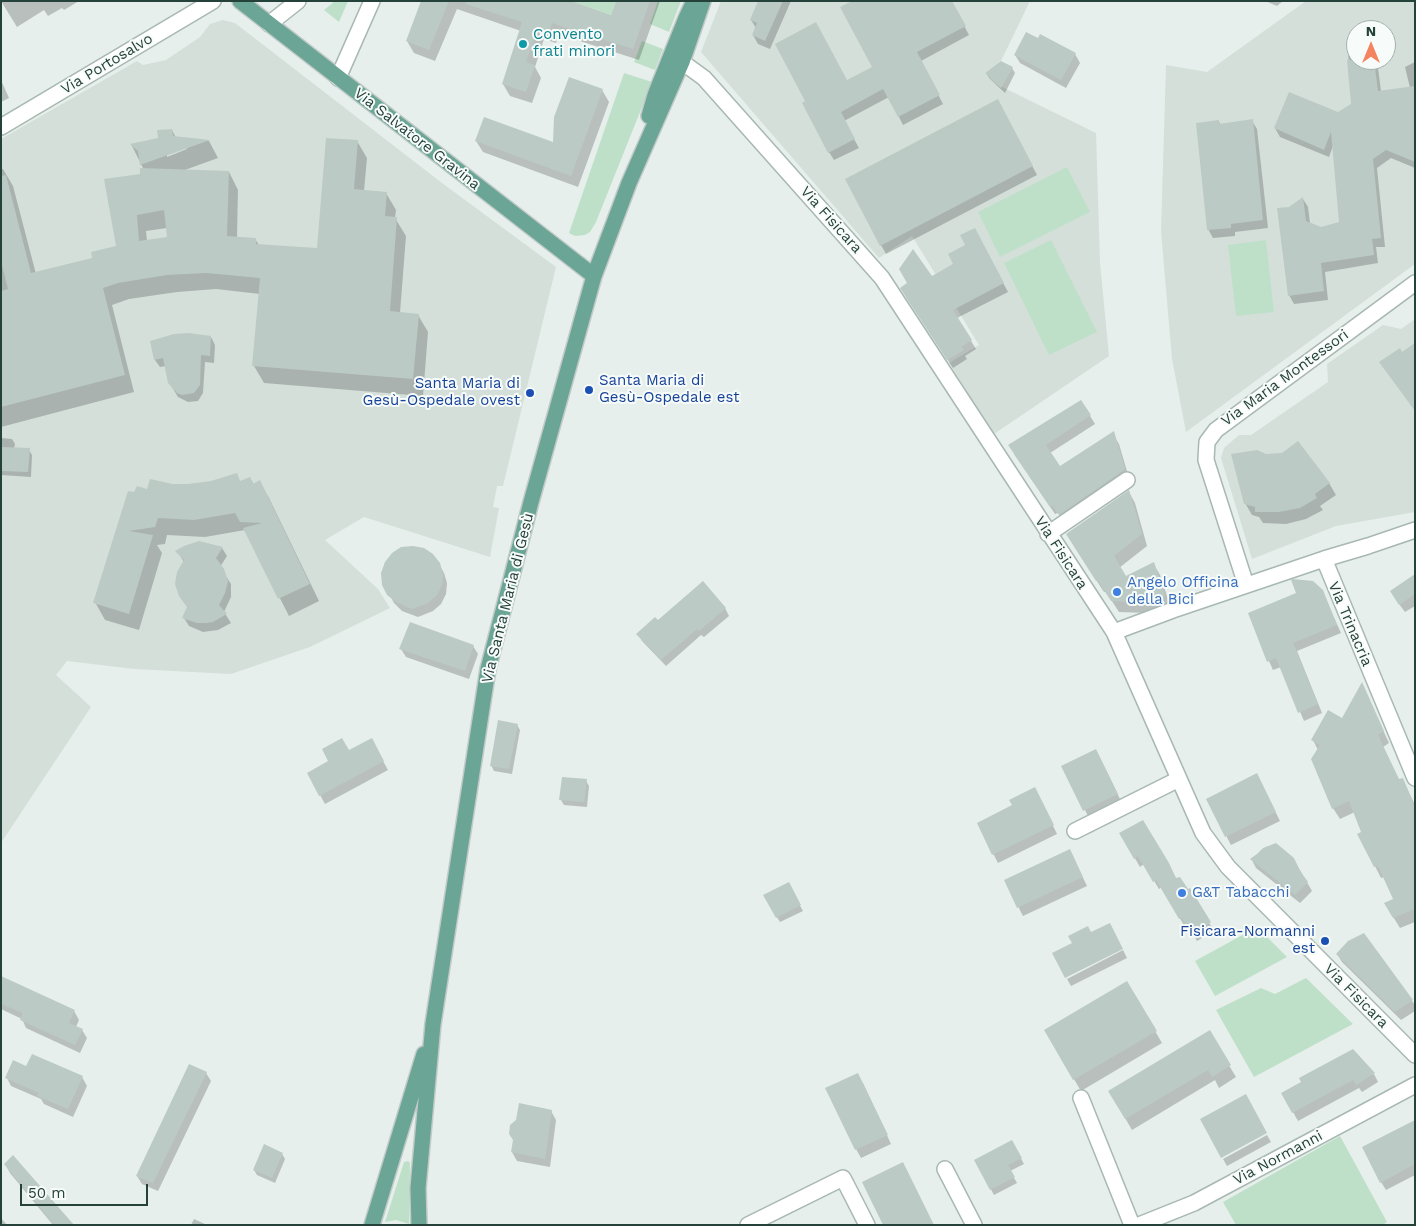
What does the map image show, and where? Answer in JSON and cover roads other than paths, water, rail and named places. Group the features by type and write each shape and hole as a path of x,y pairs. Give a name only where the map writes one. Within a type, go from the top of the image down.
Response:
{"main road":[{"name":"Via Salvatore Gravina","path":"240,1 594,276"},
{"path":"630,183 655,95 694,1"},
{"path":"630,183 682,62 703,1"},
{"name":"Via Santa Maria di Gesù","path":"433,1024 488,669 583,311 594,276 630,183"},
{"path":"372,1225 433,1024"},
{"path":"419,1225 418,1188 433,1024"}],"street":[{"name":"Via Portosalvo","path":"1,127 213,1"},
{"path":"269,24 298,1"},
{"path":"338,78 372,1"},
{"name":"Via Fisicara","path":"682,62 704,78 882,278 1114,632 1202,833 1228,867 1415,1055"},
{"name":"Via Maria Montessori","path":"1238,588 1206,460 1207,442 1216,430 1415,283"},
{"path":"1048,534 1127,480"},
{"path":"1114,632 1173,610 1415,530"},
{"name":"Via Trinacria","path":"1324,559 1415,778"},
{"path":"1075,831 1179,780"},
{"name":"Via Normanni","path":"1139,1225 1194,1203 1415,1085"},
{"path":"1082,1098 1132,1225"},
{"path":"945,1169 974,1225"},
{"path":"748,1225 843,1178 867,1225"}],"place":[{"name":"Convento frati minori","path":"523,44"},
{"name":"Santa Maria di Gesù-Ospedale est","path":"589,390"},
{"name":"Santa Maria di Gesù-Ospedale ovest","path":"530,393"},
{"name":"Angelo Officina della Bici","path":"1117,592"},
{"name":"G&T Tabacchi","path":"1182,893"},
{"name":"Fisicara-Normanni est","path":"1325,941"}]}
